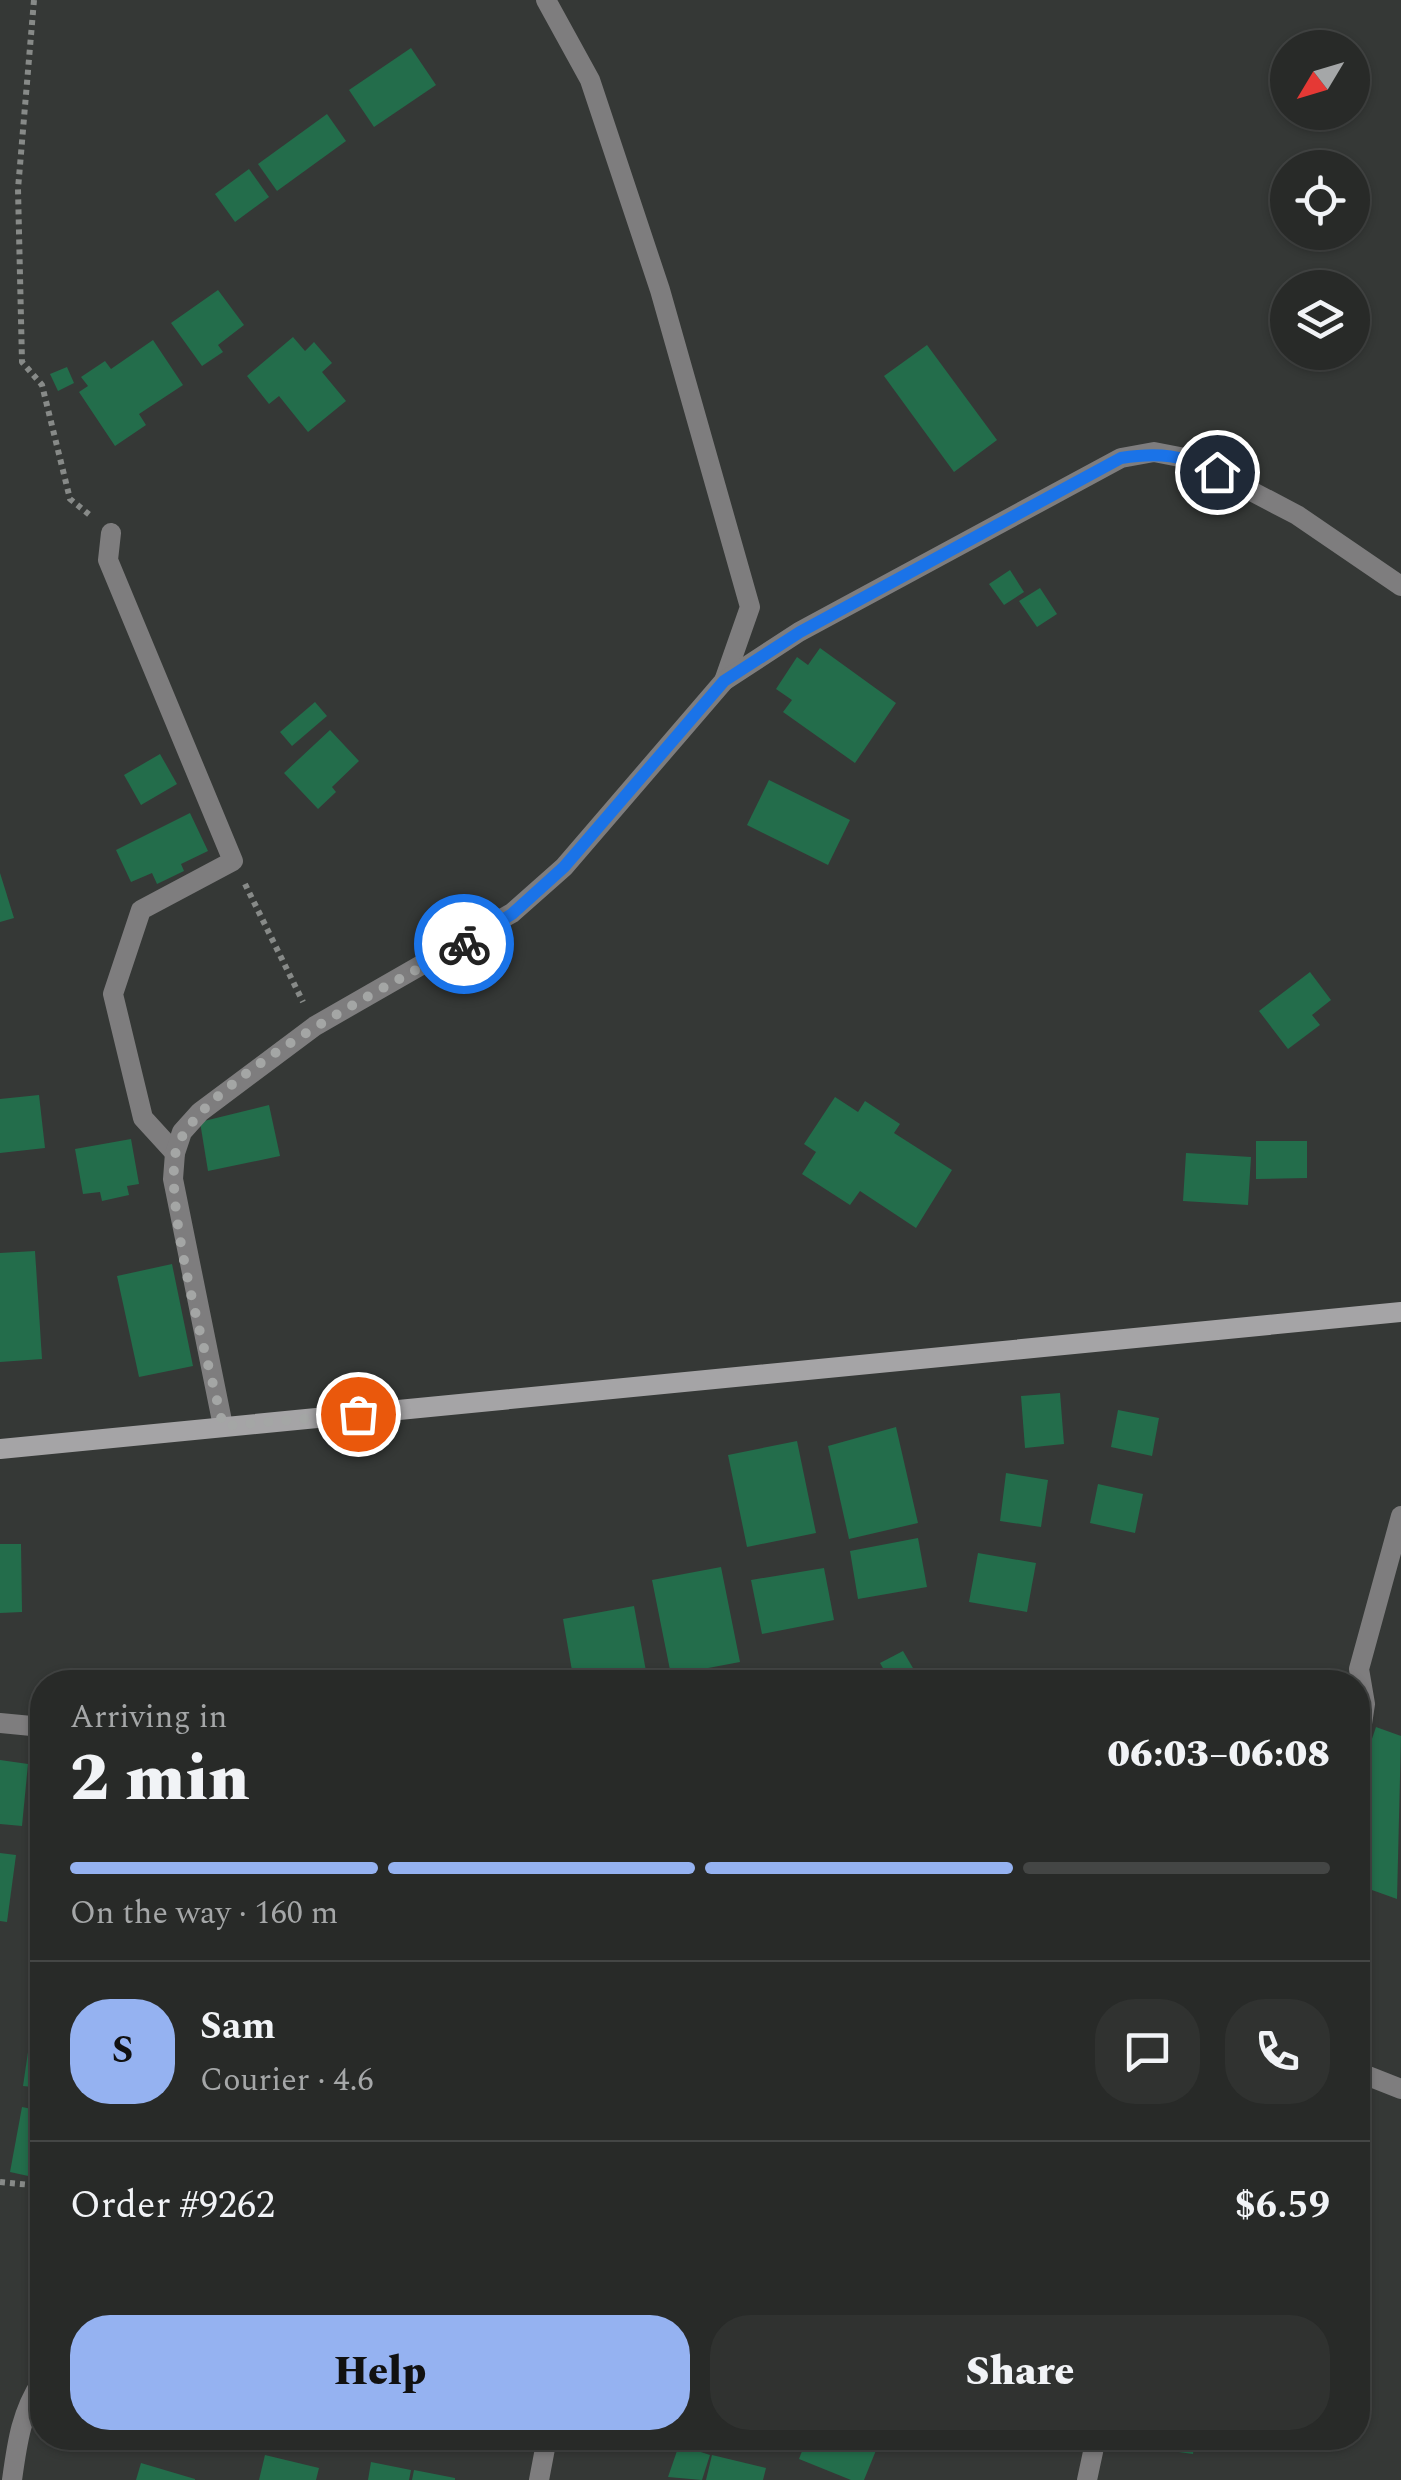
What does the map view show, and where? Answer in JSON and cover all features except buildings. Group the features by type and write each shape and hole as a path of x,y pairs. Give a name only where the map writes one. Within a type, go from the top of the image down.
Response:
{"street":[{"path":"546,0 590,80 660,290 750,607 724,681"},
{"path":"223,1426 184,1246 174,1178 175,1152 182,1132 200,1112 315,1026 512,914 564,867 724,681 800,632 1121,458 1154,452 1190,458 1297,514 1401,586"},
{"path":"111,533 108,560 234,861 141,910 114,994 143,1118 175,1152"},
{"path":"0,1449 1401,1312"},
{"path":"1359,1670 1401,1516"},
{"path":"0,1723 30,1726"},
{"path":"1370,2077 1401,2089"},
{"path":"12,2480 23,2419 30,2405"},
{"path":"539,2480 545,2450"},
{"path":"1086,2480 1093,2450"}],"path":[{"path":"34,0 18,188 22,362 42,386 70,500 111,533"},
{"path":"234,861 315,1026"},
{"path":"0,2182 30,2185"}],"way so far":[{"path":"358,1414 223,1426 184,1246 174,1178 175,1152 182,1132 200,1112 315,1026 464,944"}],"route":[{"path":"464,944 512,914 564,867 724,681 800,632 1121,458 1154,452 1190,458 1217,472"}]}
